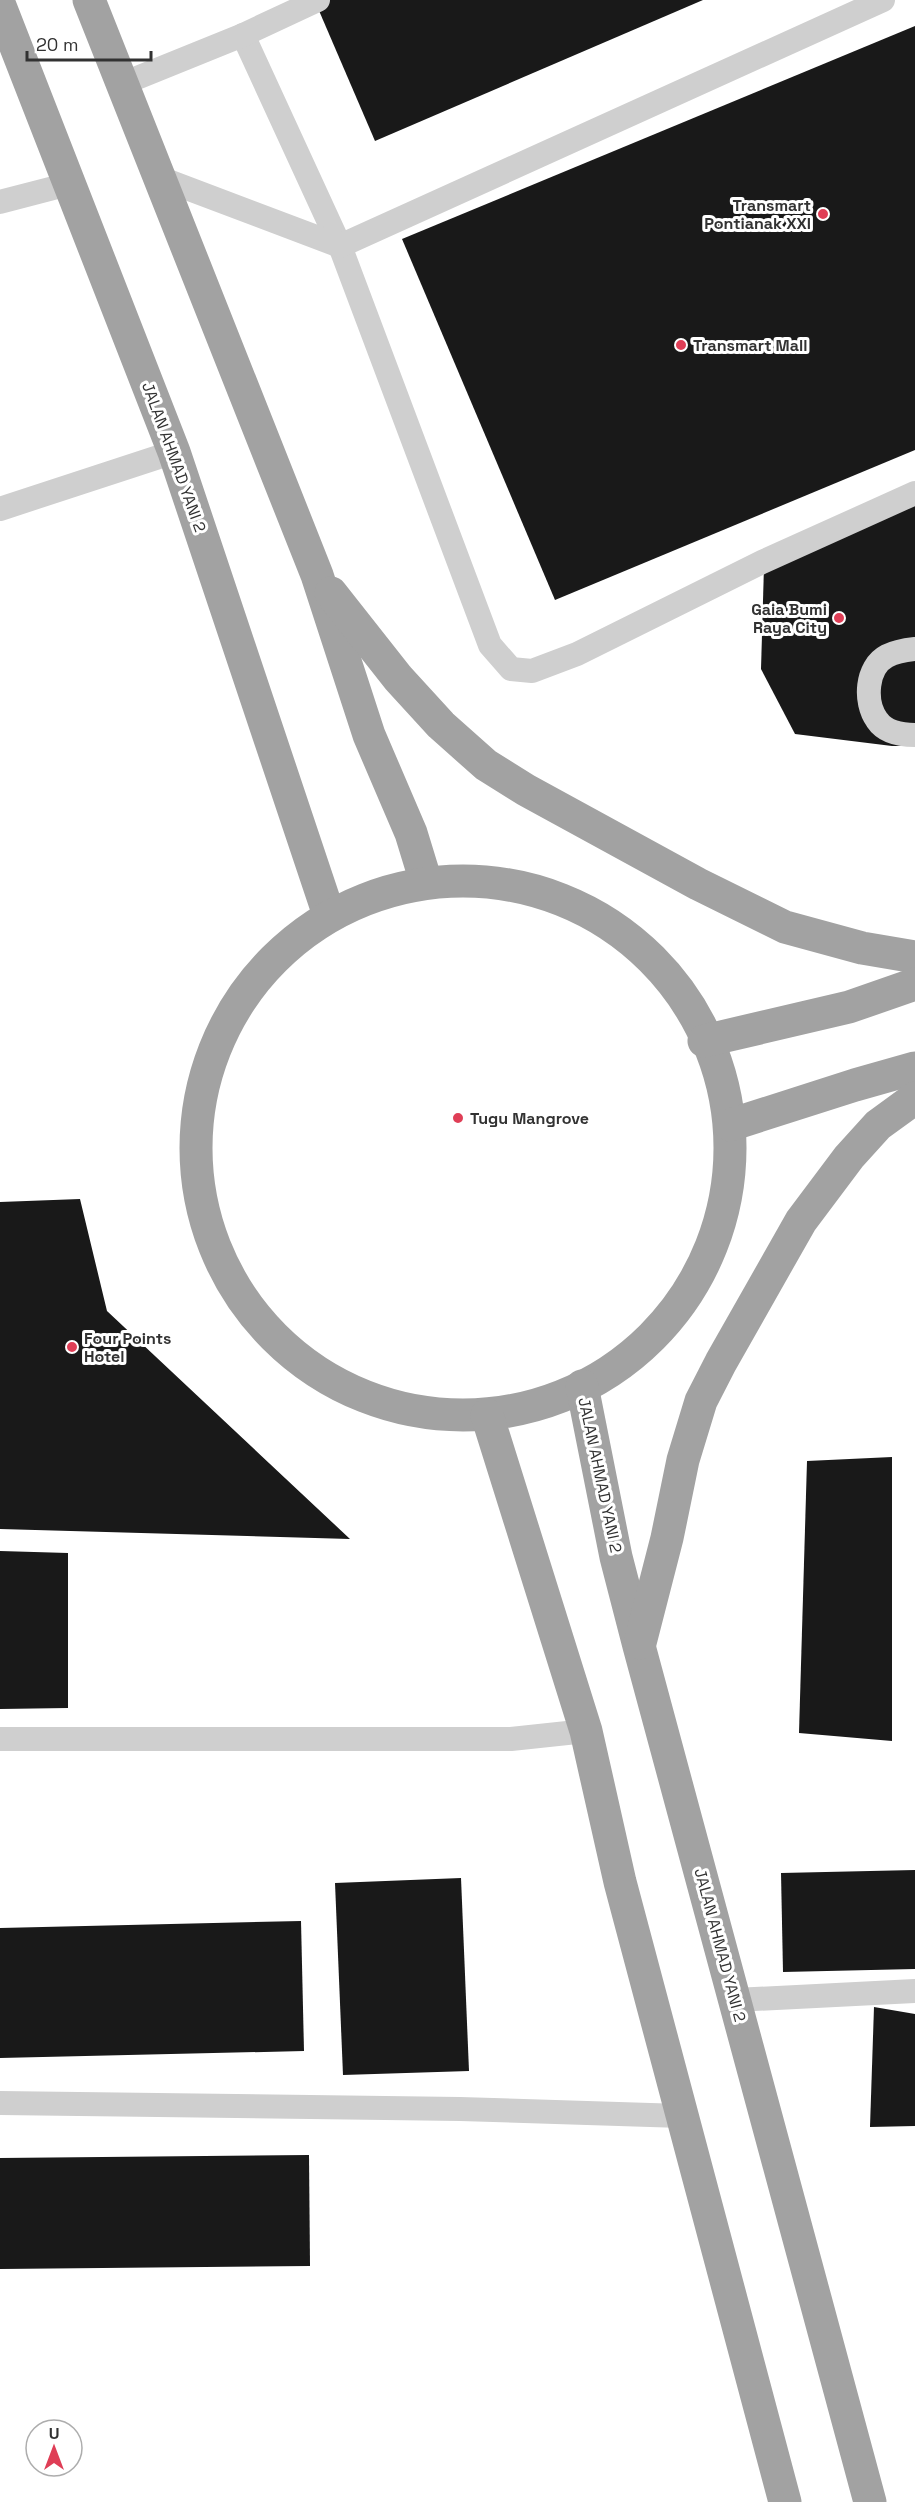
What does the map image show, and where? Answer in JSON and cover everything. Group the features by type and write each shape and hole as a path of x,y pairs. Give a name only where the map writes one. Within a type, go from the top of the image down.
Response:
{"highway":[{"path":"89,0 317,575 369,735 411,833 426,882"},
{"name":"JALAN AHMAD YANI 2","path":"0,6 174,452 329,915"},
{"path":"317,575 398,678 441,725 486,765 525,790 698,884 785,927 862,948 915,957"},
{"name":"JALAN AHMAD YANI 2","path":"484,881 553,895 616,926 669,973 704,1041 719,1077 730,1125 731,1191 710,1259 671,1320 617,1369 552,1402 488,1415 422,1413 358,1394 301,1361 253,1315 219,1259 199,1196 195,1131 207,1066 235,1007 277,955 329,915 370,897 426,882 484,881"},
{"path":"704,1041 849,1007 915,984"},
{"path":"730,1125 915,1068"},
{"path":"639,1646 667,1538 683,1460 701,1401 720,1362 801,1221 849,1157 878,1125 915,1098"},
{"name":"JALAN AHMAD YANI 2","path":"582,1386 616,1557 870,2502"},
{"path":"488,1415 586,1731 620,1882 785,2502"}],"lane":[{"path":"122,84 243,35 318,0"},
{"path":"160,178 339,246 883,0"},
{"path":"243,35 339,246 490,645 511,669 532,671 577,654 762,562 915,493"},
{"path":"0,202 69,184"},
{"path":"0,509 174,452"},
{"path":"915,649 886,656 873,672 868,696 877,720 890,731 915,735"},
{"path":"0,1739 500,1739 586,1731"},
{"path":"735,2000 915,1991"},
{"path":"0,2103 460,2109 682,2116"}],"building":[{"path":"330,0 703,0 375,141 317,6"},
{"name":"Transmart Mall","path":"915,26 915,450 555,600 402,239"},
{"name":"Gaia Bumi Raya City","path":"915,496 915,746 892,746 795,734 761,669 764,566"},
{"name":"Four Points Hotel","path":"80,1199 107,1311 350,1539 0,1529 0,1202"},
{"path":"892,1457 892,1741 799,1733 807,1461"},
{"path":"0,1551 68,1553 68,1708 0,1709"},
{"path":"915,1870 915,1969 783,1972 781,1873"},
{"path":"461,1878 469,2071 343,2075 335,1883"},
{"path":"301,1921 304,2051 0,2058 0,1928"},
{"path":"874,2007 915,2014 915,2126 870,2127"},
{"path":"309,2155 310,2266 0,2269 0,2158"}],"place":[{"name":"Transmart Pontianak XXI","path":"823,214"},
{"name":"Transmart Mall","path":"681,345"},
{"name":"Gaia Bumi Raya City","path":"839,618"},
{"name":"Tugu Mangrove","path":"458,1118"},
{"name":"Four Points Hotel","path":"72,1347"}]}
